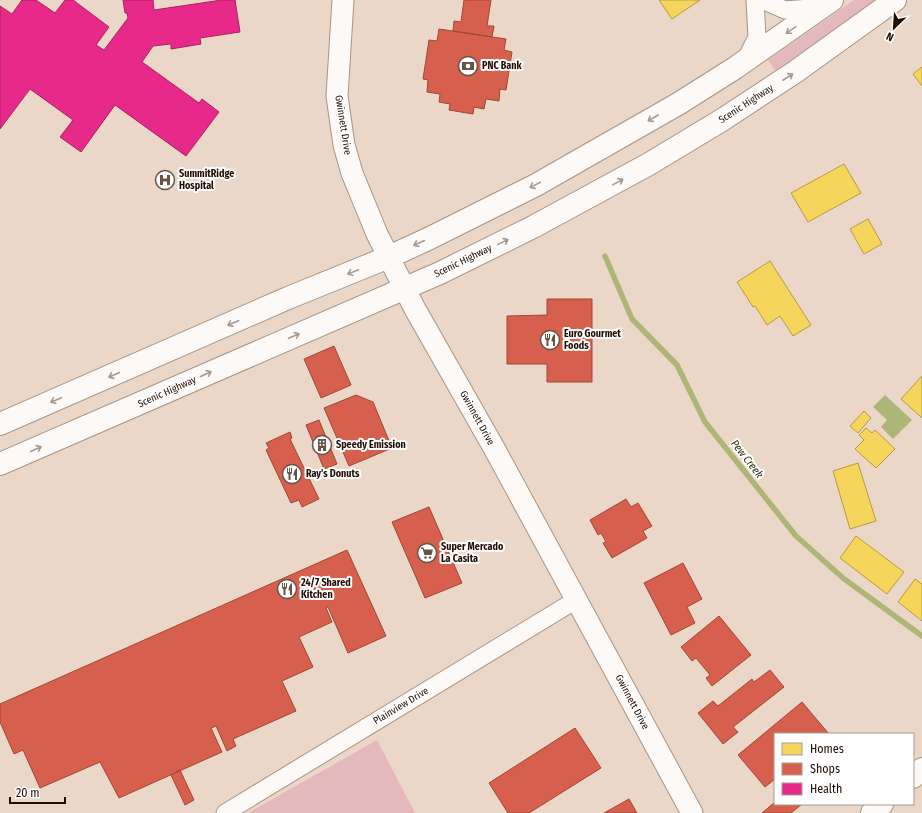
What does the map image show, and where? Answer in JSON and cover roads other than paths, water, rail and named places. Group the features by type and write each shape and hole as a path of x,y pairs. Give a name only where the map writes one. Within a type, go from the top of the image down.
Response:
{"main road":[{"name":"Scenic Highway","path":"0,464 440,273 526,231 649,164 722,120 795,72 895,0"},
{"path":"0,424 288,298 389,257 536,185 678,104 745,61 828,3"},
{"path":"914,776 922,769"},
{"path":"872,813 881,805"}],"street":[{"name":"Gwinnett Drive","path":"343,0 337,96 344,145 352,173 377,234 404,288 494,448 692,813"},
{"path":"745,61 757,37 755,0"},
{"path":"762,0 785,10 828,3"},
{"name":"Plainview Drive","path":"225,813 576,600"}],"waterway":[{"name":"Pew Creek","path":"605,256 632,319 677,365 705,422 796,536 843,578 922,636"}],"place":[{"name":"PNC Bank","path":"468,66"},
{"name":"SummitRidge Hospital","path":"165,180"},
{"name":"Euro Gourmet Foods","path":"550,340"},
{"name":"Speedy Emission","path":"322,445"},
{"name":"Ray's Donuts","path":"292,474"},
{"name":"Super Mercado La Casita","path":"427,553"},
{"name":"24/7 Shared Kitchen","path":"287,589"}]}
